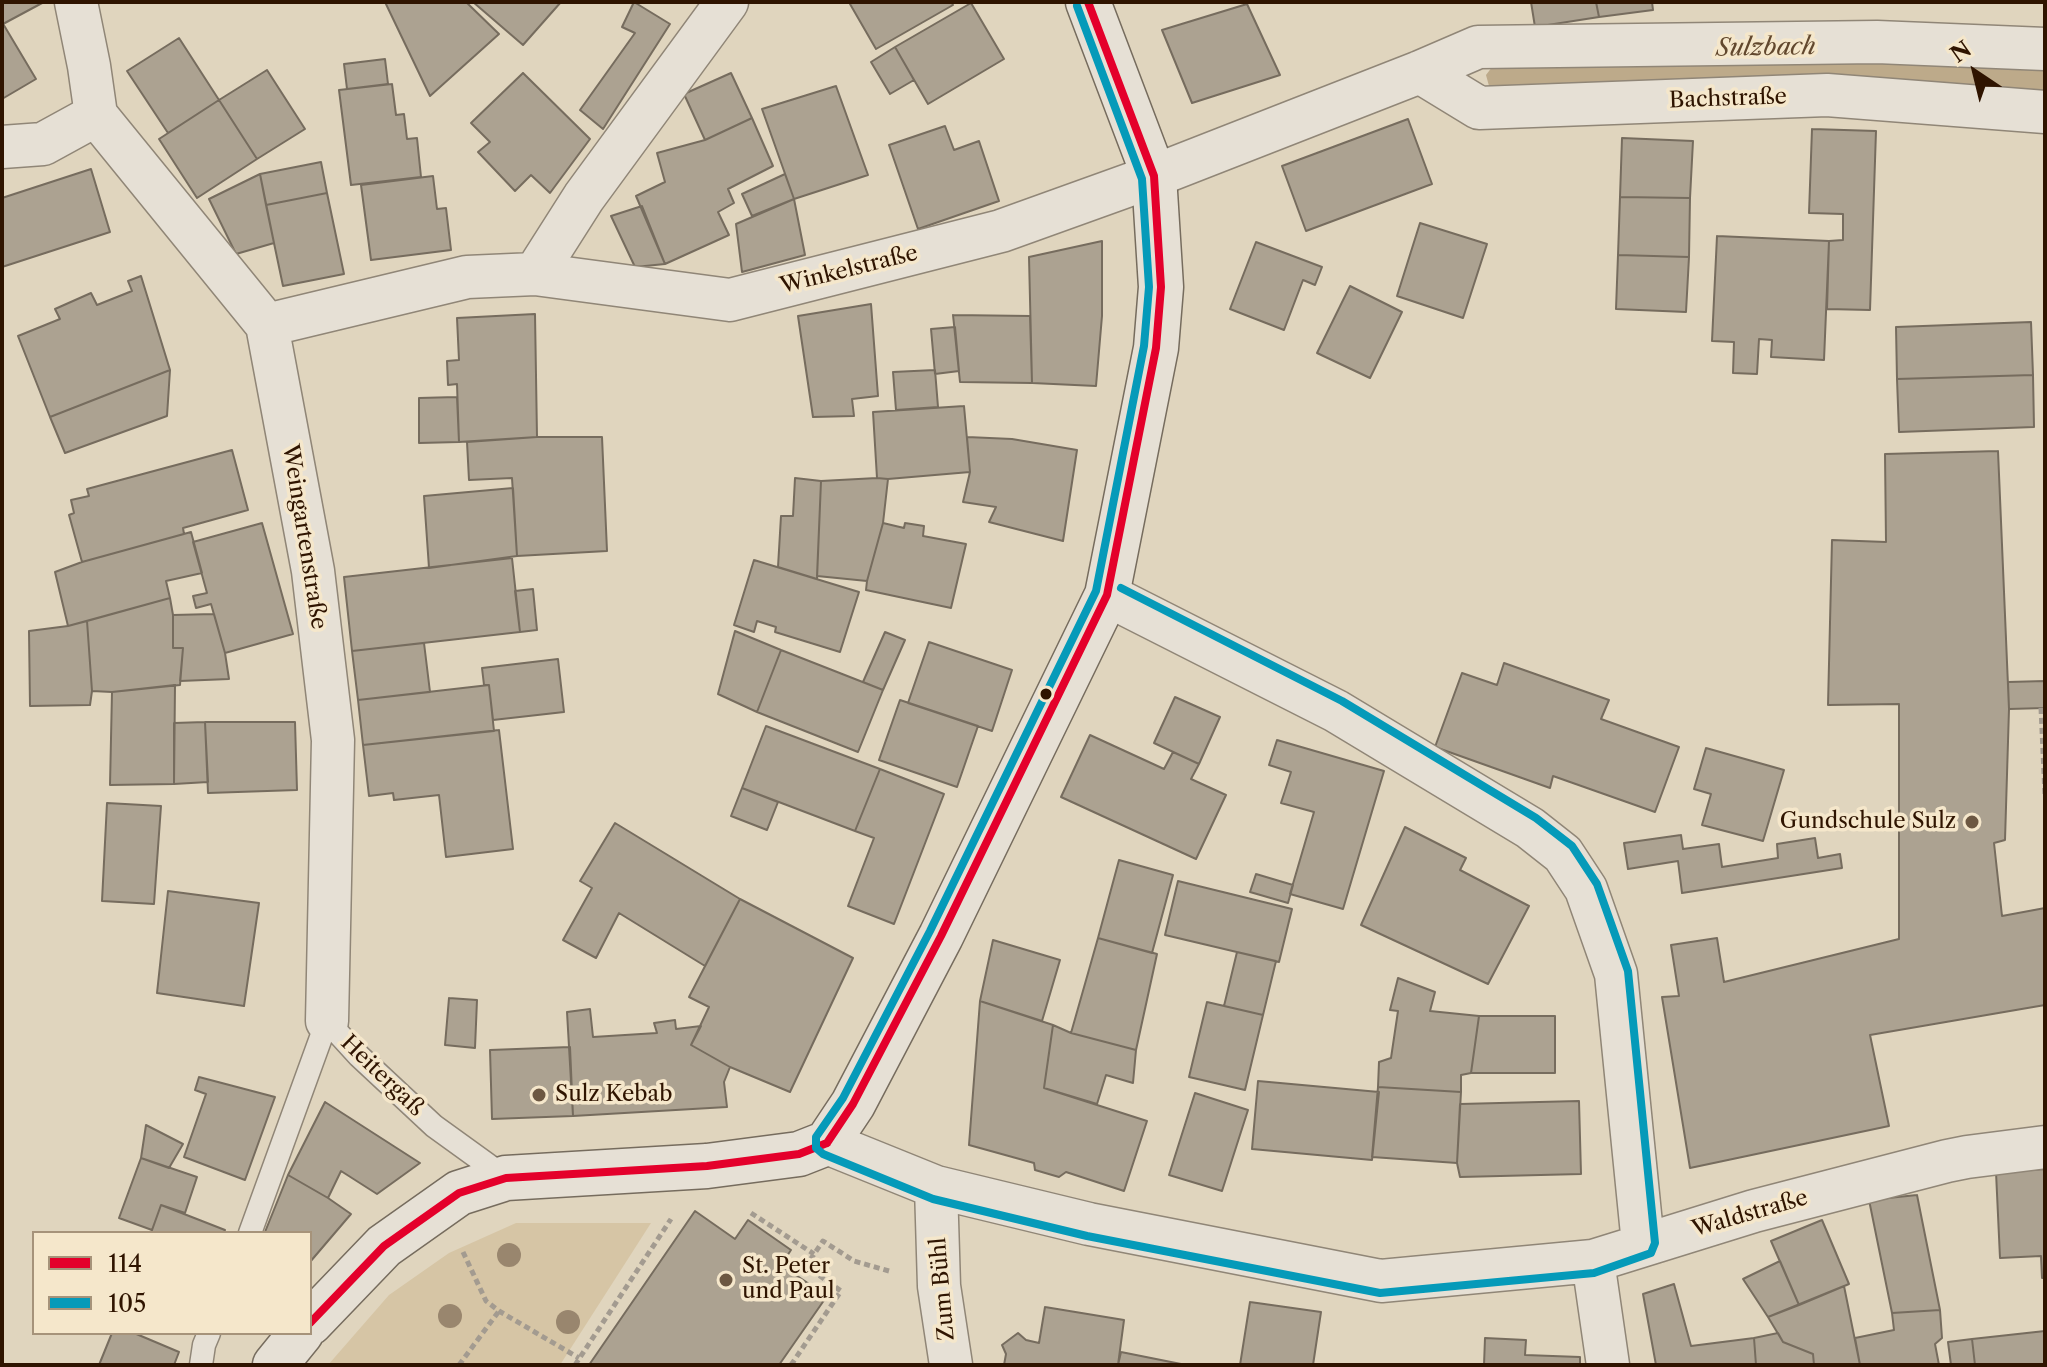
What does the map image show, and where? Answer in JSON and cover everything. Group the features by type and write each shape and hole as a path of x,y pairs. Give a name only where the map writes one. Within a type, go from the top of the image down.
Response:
{"street":[{"path":"2,147 43,144 96,115 76,2"},
{"path":"535,274 584,197 727,2"},
{"path":"312,1321 384,1246 459,1193 506,1178 707,1166 799,1154 827,1143 853,1104 941,936 1107,595 1156,348 1161,287 1154,176 1088,2"},
{"path":"1154,176 1478,47 1877,42 2045,49"},
{"name":"Bachstraße","path":"1420,72 1479,108 1827,95 2045,112"},
{"name":"Weingartenstraße","path":"96,115 267,325 313,571 333,740 327,1021"},
{"name":"Winkelstraße","path":"267,325 467,277 535,274 730,300 1001,231 1154,176"},
{"path":"1107,595 1336,711 1530,828 1563,854 1586,889 1616,974 1643,1244"},
{"path":"827,1143 936,1187"},
{"name":"Waldstraße","path":"936,1187 1089,1224 1381,1281 1593,1261 1754,1211 1967,1157 2045,1147"},
{"name":"Zum Bühl","path":"936,1187 939,1286 951,1365"},
{"path":"1593,1261 1608,1365"},
{"path":"275,1365 299,1335"}],"lane":[{"name":"Heitergaß","path":"251,1231 327,1021 359,1056 434,1126 506,1178"},
{"path":"201,1365 208,1335"}],"path":[{"path":"2041,708 2045,795"},
{"path":"575,1365 707,1166"},
{"path":"443,1205 486,1301 579,1358"},
{"path":"747,1210 814,1254"},
{"path":"791,1365 841,1291 806,1266 823,1241 854,1261"},
{"path":"459,1365 499,1311"}],"shaded area":[{"path":"1851,54 2045,67 2045,92 1977,86 1659,83 1489,86 1486,75 1495,63"},
{"path":"516,1223 651,1223 560,1365 328,1365 389,1295 449,1253"}],"building":[{"path":"2,2 44,2 3,24"},
{"path":"385,2 466,2 499,34 430,96"},
{"path":"473,2 561,2 523,45"},
{"path":"634,2 670,24 603,129 580,110 635,33 622,27"},
{"path":"951,2 953,5 876,49 850,4"},
{"path":"1531,2 1596,2 1599,17 1535,27"},
{"path":"1596,2 1652,2 1653,10 1599,17"},
{"path":"1848,2 1949,2 1848,3"},
{"path":"971,3 1004,59 928,104 895,47"},
{"path":"1247,4 1280,75 1192,103 1162,30"},
{"path":"2,22 36,79 2,99"},
{"path":"179,38 219,100 168,133 127,71"},
{"path":"895,47 914,80 890,94 871,62"},
{"path":"385,59 388,84 347,89 344,64"},
{"path":"267,70 305,129 257,159 219,100"},
{"path":"523,73 590,139 550,193 531,175 515,191 478,152 490,142 471,123"},
{"path":"731,73 752,118 705,140 684,94"},
{"path":"392,84 396,115 404,114 407,139 417,138 421,177 351,185 339,90"},
{"path":"836,86 868,175 794,199 762,109"},
{"path":"219,100 257,159 197,198 159,139"},
{"path":"752,118 773,166 728,189 734,203 718,212 729,235 665,264 636,196 665,182 657,153 705,140"},
{"path":"1408,119 1432,184 1306,231 1282,166"},
{"path":"945,126 954,150 979,141 999,201 918,229 889,145"},
{"path":"1812,129 1876,131 1870,310 1827,309 1829,241 1843,240 1843,214 1809,213"},
{"path":"1622,138 1693,141 1690,198 1620,197"},
{"path":"321,162 327,193 266,205 260,174"},
{"path":"91,169 110,232 2,267 2,198"},
{"path":"260,174 274,243 236,254 209,199"},
{"path":"785,174 794,199 752,216 742,194"},
{"path":"433,176 437,209 446,208 451,250 371,260 361,185"},
{"path":"327,193 344,274 283,286 266,205"},
{"path":"1620,197 1690,198 1689,257 1618,255"},
{"path":"794,199 805,255 742,272 736,224"},
{"path":"642,206 665,264 635,267 611,216"},
{"path":"1420,223 1487,244 1463,318 1397,296"},
{"path":"1717,236 1829,241 1824,360 1771,357 1772,340 1759,339 1757,374 1733,373 1734,342 1712,341"},
{"path":"1102,241 1102,316 1096,386 1032,383 1029,257"},
{"path":"1256,242 1322,267 1315,285 1303,280 1284,330 1230,309"},
{"path":"1618,255 1689,257 1686,312 1616,309"},
{"path":"141,276 170,370 50,417 18,336 60,319 55,309 91,293 97,305 132,291 128,281"},
{"path":"1350,286 1402,312 1370,378 1317,353"},
{"path":"871,304 878,396 852,399 854,416 813,417 798,316"},
{"path":"535,314 537,437 459,442 457,384 448,385 447,361 459,360 457,318"},
{"path":"953,315 1030,316 1032,383 960,382"},
{"path":"2031,322 2033,375 1897,379 1896,327"},
{"path":"955,327 959,371 935,374 931,329"},
{"path":"170,370 167,416 65,453 50,417"},
{"path":"935,370 938,407 896,410 893,372"},
{"path":"2033,375 2034,427 1899,432 1897,379"},
{"path":"457,397 459,442 419,443 419,398"},
{"path":"964,406 970,472 877,478 873,412"},
{"path":"537,437 602,437 607,551 517,556 512,478 469,480 467,442"},
{"path":"967,437 1012,439 1077,450 1063,541 989,522 996,507 963,502 970,472"},
{"path":"232,450 248,510 183,528 184,534 82,562 69,515 74,513 71,500 89,496 87,489"},
{"name":"Gundschule Sulz","path":"1998,451 2009,709 2005,840 1994,843 2002,916 2045,908 2045,1005 1870,1035 1889,1126 1690,1168 1662,997 1679,996 1671,945 1717,938 1724,982 1899,939 1899,704 1828,705 1832,540 1886,542 1885,454"},
{"path":"795,478 821,481 817,579 778,567 781,516 793,516"},
{"path":"888,479 883,523 867,581 817,576 821,481"},
{"path":"513,488 517,556 429,568 424,496"},
{"path":"262,523 293,634 225,653 211,604 196,608 193,596 207,593 193,542"},
{"path":"883,523 904,528 905,523 924,526 923,536 966,544 951,608 866,590"},
{"path":"191,532 202,573 166,581 170,598 68,626 55,572"},
{"path":"512,558 520,632 352,651 344,577"},
{"path":"754,560 859,592 840,652 775,632 776,627 757,621 754,632 734,625"},
{"path":"533,589 537,630 520,632 515,591"},
{"path":"170,598 173,648 183,648 180,685 92,691 87,621"},
{"path":"214,614 229,679 180,681 183,648 173,648 173,615"},
{"path":"87,621 92,691 90,705 30,706 29,631"},
{"path":"735,631 781,650 757,712 718,694"},
{"path":"885,632 905,640 883,690 863,682"},
{"path":"929,642 1012,670 992,731 908,703"},
{"path":"424,643 430,692 358,700 352,651"},
{"path":"781,650 883,690 858,752 757,712"},
{"path":"558,659 564,712 493,720 489,685 484,685 482,668"},
{"path":"1504,663 1609,700 1601,719 1679,747 1655,812 1553,776 1550,788 1435,747 1462,673 1497,685"},
{"path":"2045,681 2045,708 2009,709 2008,682"},
{"path":"175,685 174,784 110,785 112,692"},
{"path":"489,685 494,731 363,745 358,700"},
{"path":"1175,697 1220,717 1199,764 1154,743"},
{"path":"900,700 978,726 957,787 879,760"},
{"path":"205,722 295,722 297,790 208,793"},
{"path":"205,722 208,782 174,784 174,723"},
{"path":"766,726 880,769 855,831 742,788"},
{"path":"499,730 513,849 446,857 439,795 394,800 393,793 369,796 363,745"},
{"path":"1090,735 1164,769 1173,752 1199,764 1191,779 1226,795 1196,859 1061,797"},
{"path":"1277,740 1384,771 1343,909 1290,894 1314,812 1281,803 1291,772 1269,765"},
{"path":"1706,748 1784,770 1763,841 1702,825 1711,794 1694,789"},
{"path":"880,769 944,794 894,924 848,906 874,838 855,831"},
{"path":"742,788 778,802 767,830 731,816"},
{"path":"107,803 161,806 154,904 102,901"},
{"path":"615,823 740,899 705,966 619,913 596,958 563,940 592,888 580,881"},
{"path":"1405,827 1466,858 1460,870 1529,906 1488,984 1361,925"},
{"path":"1681,835 1683,849 1719,844 1722,867 1778,858 1777,844 1815,838 1818,858 1840,854 1842,868 1682,893 1678,861 1628,869 1624,843"},
{"path":"1119,860 1173,875 1152,953 1098,938"},
{"path":"1256,874 1293,885 1288,903 1250,892"},
{"path":"1178,881 1292,909 1279,962 1165,935"},
{"path":"168,891 259,903 244,1006 157,993"},
{"path":"740,899 853,958 790,1092 730,1067 691,1045 709,1007 689,997"},
{"path":"1098,938 1157,954 1136,1050 1071,1033"},
{"path":"993,940 1060,960 1042,1021 980,1001"},
{"path":"1237,952 1276,961 1263,1015 1224,1006"},
{"path":"1398,978 1435,992 1430,1011 1479,1016 1471,1073 1461,1075 1461,1092 1378,1087 1379,1062 1391,1058 1398,1011 1390,1010"},
{"path":"449,998 477,1000 475,1048 445,1045"},
{"path":"980,1001 1053,1025 1044,1088 1147,1121 1124,1191 1066,1172 1059,1177 1035,1170 1034,1163 969,1145"},
{"path":"1207,1002 1263,1015 1245,1090 1189,1077"},
{"path":"590,1009 593,1037 657,1033 654,1023 675,1020 676,1029 701,1026 691,1045 730,1067 724,1082 727,1107 573,1116 567,1012"},
{"path":"1479,1016 1555,1016 1555,1073 1471,1073"},
{"path":"1053,1025 1071,1033 1136,1050 1133,1083 1106,1075 1097,1104 1044,1088"},
{"path":"570,1047 573,1116 492,1119 490,1050"},
{"path":"199,1077 275,1097 245,1180 184,1157 206,1094 195,1090"},
{"path":"1258,1081 1379,1092 1372,1160 1252,1149"},
{"path":"1378,1087 1461,1092 1457,1163 1372,1157"},
{"path":"1195,1093 1248,1110 1222,1191 1169,1175"},
{"path":"1579,1101 1581,1174 1460,1177 1457,1163 1460,1104"},
{"path":"325,1102 420,1163 377,1194 341,1171 328,1198 288,1175"},
{"path":"146,1125 183,1144 169,1168 141,1158"},
{"path":"141,1158 197,1177 185,1213 161,1205 152,1230 119,1218"},
{"path":"2045,1169 2045,1278 2042,1278 2041,1256 2000,1258 1996,1172"},
{"path":"288,1175 351,1214 312,1260 312,1231 265,1231"},
{"path":"1917,1195 1940,1310 1892,1313 1869,1200"},
{"path":"161,1205 225,1230 225,1231 152,1231"},
{"name":"St. Peter und Paul","path":"695,1211 735,1239 748,1220 791,1250 781,1265 827,1296 779,1365 589,1365"},
{"path":"1822,1220 1849,1284 1799,1305 1771,1241"},
{"path":"1780,1261 1799,1305 1768,1317 1743,1279"},
{"path":"1674,1284 1691,1346 1754,1338 1756,1365 1656,1365 1643,1294"},
{"path":"1844,1286 1860,1365 1814,1365 1813,1354 1783,1342 1768,1317"},
{"path":"1250,1302 1321,1312 1313,1365 1240,1365"},
{"path":"1045,1307 1124,1320 1118,1365 1004,1365 1006,1354 1002,1345 1018,1333 1026,1340 1039,1343"},
{"path":"1940,1310 1942,1338 1935,1344 1939,1365 1860,1365 1855,1338 1894,1330 1892,1313"},
{"path":"2045,1331 2045,1365 1975,1365 1972,1339"},
{"path":"1778,1333 1783,1342 1813,1354 1814,1365 1756,1365 1754,1338"},
{"path":"111,1335 139,1335 179,1352 174,1365 99,1365"},
{"path":"1485,1338 1526,1340 1525,1355 1580,1357 1580,1365 1484,1365"},
{"path":"1972,1339 1975,1365 1951,1365 1948,1342"},
{"path":"1121,1352 1186,1365 1118,1365"}],"transit line":[{"name":"114","path":"827,1143 853,1104 941,936 1107,595 1156,348 1161,287 1154,176 1088,2"},
{"name":"105","path":"1077,6 1142,179 1149,287 1144,346 1096,591 930,931 843,1098 816,1137 816,1148 823,1154 933,1199 1087,1236 1380,1293 1594,1273 1651,1253 1655,1243 1628,971 1597,884 1572,846 1536,818 1342,701 1121,588"},
{"name":"114","path":"312,1321 384,1246 459,1193 506,1178 707,1166 799,1154 827,1143"}],"place":[{"name":"Gundschule Sulz","path":"1972,822"},
{"name":"Sulz Kebab","path":"539,1095"},
{"name":"St. Peter und Paul","path":"726,1280"}],"water label":[{"name":"Sulzbach","path":"1766,48"}]}
